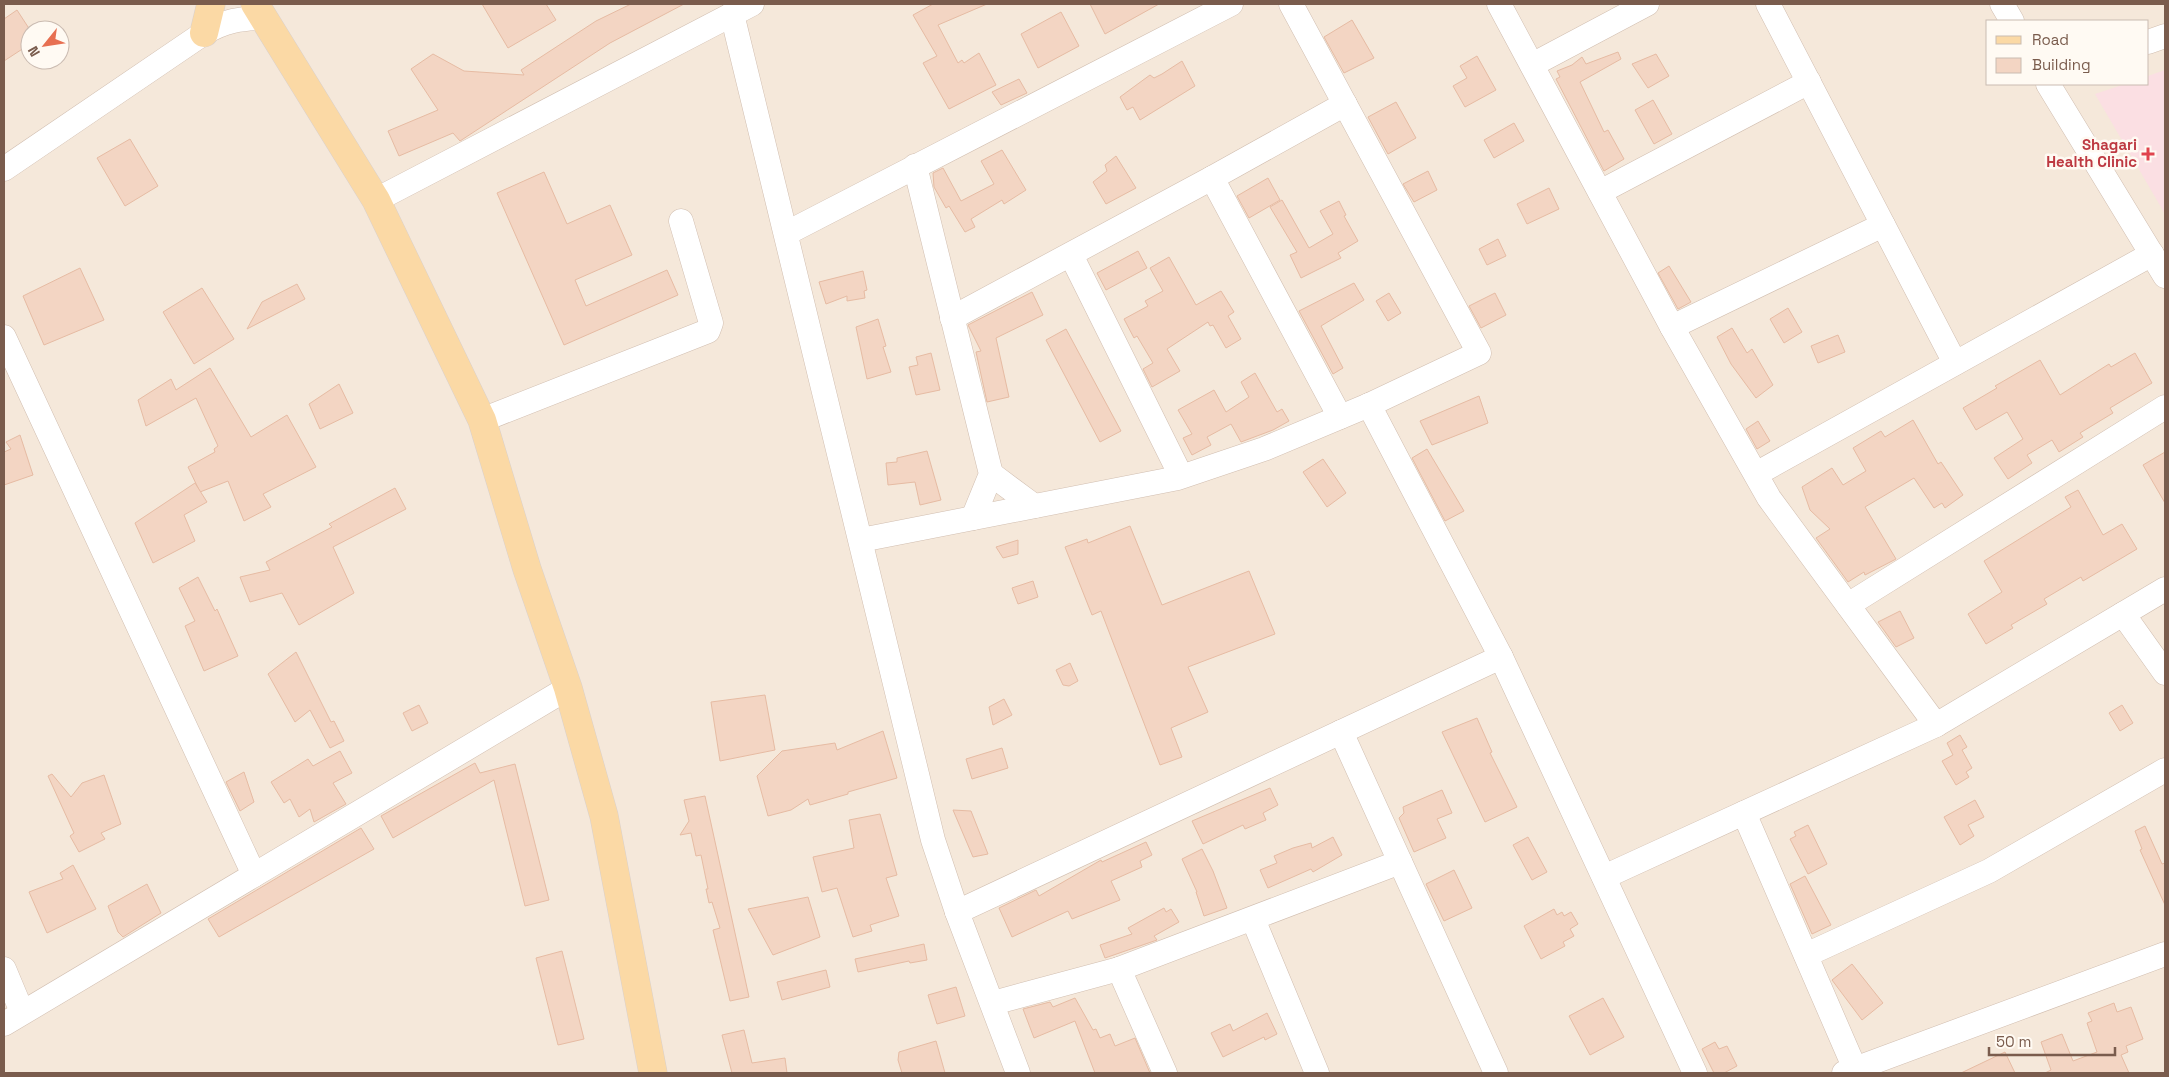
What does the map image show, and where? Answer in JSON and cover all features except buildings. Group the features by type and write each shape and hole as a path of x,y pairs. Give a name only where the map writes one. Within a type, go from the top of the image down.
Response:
{"main road":[{"path":"204,33 211,4"},
{"path":"260,11 376,200 482,420 527,569 568,688 604,816 653,1073"}],"street":[{"path":"787,233 1231,4"},
{"path":"861,540 1178,478 1264,448 1369,405 1479,353 1291,4"},
{"path":"1499,4 1672,327 1769,498 1936,725"},
{"path":"1532,64 1647,4"},
{"path":"1768,4 1955,363"},
{"path":"2002,4 2011,20"},
{"path":"376,200 742,9 787,233 933,840 957,912 1018,1073"},
{"path":"4,169 220,23 260,11"},
{"path":"2149,42 2165,36"},
{"path":"1600,192 1809,82"},
{"path":"2049,85 2165,276"},
{"path":"952,318 1345,104"},
{"path":"915,166 991,474 973,518"},
{"path":"1212,178 1340,417"},
{"path":"482,420 708,331 711,323 681,221"},
{"path":"1672,327 1883,225"},
{"path":"1071,254 1181,476"},
{"path":"1756,474 2152,254"},
{"path":"4,337 254,875"},
{"path":"1369,405 1501,657 1695,1073"},
{"path":"1848,605 2165,407"},
{"path":"991,474 1034,506"},
{"path":"1604,877 1936,725 2165,589"},
{"path":"2123,614 2165,673"},
{"path":"957,912 1501,657"},
{"path":"4,969 13,1018 568,688"},
{"path":"1342,732 1496,1073"},
{"path":"1806,955 1989,871 2165,770"},
{"path":"1744,812 1806,955 1849,1071 2165,954"},
{"path":"993,1003 1119,969 1400,862"},
{"path":"1252,919 1317,1073"},
{"path":"1119,969 1165,1073"}],"shaded area":[{"path":"4,4 2165,4 2165,1073 4,1073"},
{"name":"Shagari Health Clinic","path":"2165,70 2165,214 2095,94 2122,85 2149,85 2149,76"}],"place":[{"name":"Shagari Health Clinic","path":"2148,154"}]}
